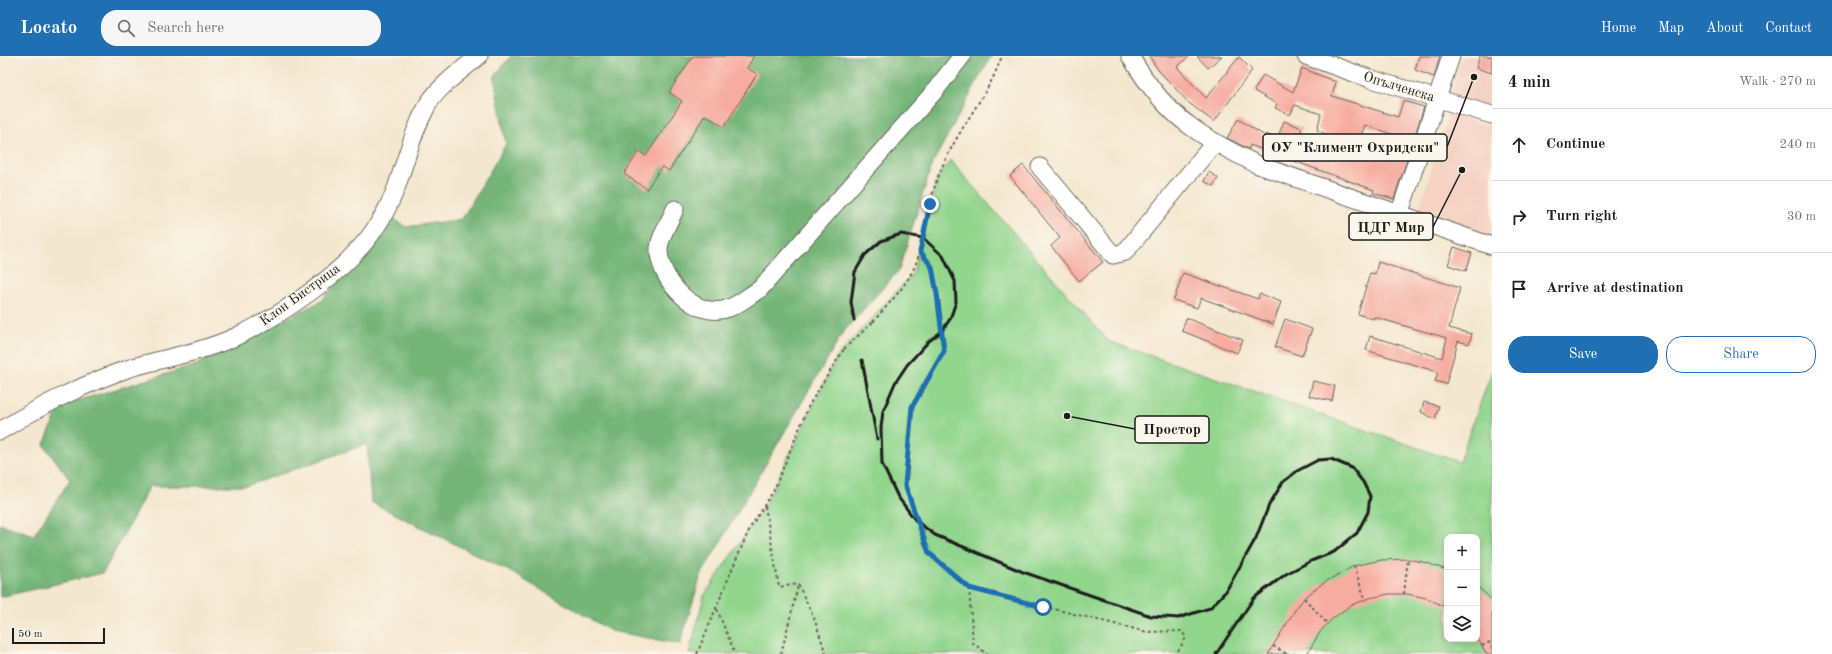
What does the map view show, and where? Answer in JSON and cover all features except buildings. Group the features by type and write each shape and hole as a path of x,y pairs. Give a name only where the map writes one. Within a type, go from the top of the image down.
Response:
{"street":[{"name":"Клон Бистрица","path":"0,431 18,419 80,389 129,369 234,338 270,319 325,280 356,253 380,222 395,191 410,141 429,103 447,82 479,56"},
{"path":"675,209 659,252 664,269 675,287 687,301 706,311 728,309 760,289 933,93 962,56"},
{"path":"1130,56 1138,70 1165,103 1189,126 1258,165 1492,246"},
{"name":"Опълченска","path":"1306,56 1368,78 1492,115"},
{"path":"1399,215 1436,98 1451,56"},
{"path":"1040,167 1113,255 1125,252 1215,142"}],"path":[{"path":"697,654 750,528 766,505 809,405 826,374 844,349 873,322 908,279 920,251 938,178 952,146 989,85 1002,56"},
{"path":"920,251 932,267 944,351 912,407 905,485 929,553 969,588 1147,632 1182,631 1186,638 1176,654"},
{"path":"766,505 779,587 798,584"},
{"path":"1404,594 1408,559"},
{"path":"1354,566 1365,599"},
{"path":"781,654 798,584"},
{"path":"798,584 814,618 826,654"},
{"path":"969,588 973,643 987,654"},
{"path":"1304,598 1327,624"},
{"path":"717,609 735,654"},
{"path":"1482,646 1492,641"},
{"path":"1273,646 1287,654"}],"shaded area":[{"path":"1462,56 1492,56 1492,111 1449,97"},
{"path":"1449,113 1492,127 1492,235 1418,212"}],"green space":[{"path":"511,56 991,56 932,164 899,270 843,332 701,575 680,644 611,631 509,571 371,502 367,444 246,486 150,486 103,573 0,597 0,524 34,535 70,480 44,445 60,406 196,365 321,301 391,217 406,227 462,219 506,144 494,77"},
{"path":"950,160 1108,341 1459,462 1492,371 1492,654 689,654 704,596 765,505 837,357 913,273 937,179"}],"railway":[{"path":"854,320 851,302 855,272 865,255 881,241 901,234 923,238 943,256 955,281 956,302 950,319 942,331 929,341 907,365 895,383 883,411 881,428 882,464 898,497 916,521 935,535 1023,572 1151,616 1178,618 1210,608 1226,591 1256,538 1269,505 1283,482 1297,471 1318,460 1331,459 1352,468 1363,482 1370,496 1368,512 1357,533 1334,552 1311,561 1286,574 1254,598 1216,654"},
{"path":"862,360 877,439"}],"place":[{"name":"ОУ \"Климент Охридски\"","path":"1474,77"},
{"name":"ЦДГ Мир","path":"1462,170"},
{"name":"Простор","path":"1067,416"}],"route":[{"path":"930,204 926,230 920,251 932,267 944,351 912,407 905,485 929,553 969,588 1043,607"}]}
